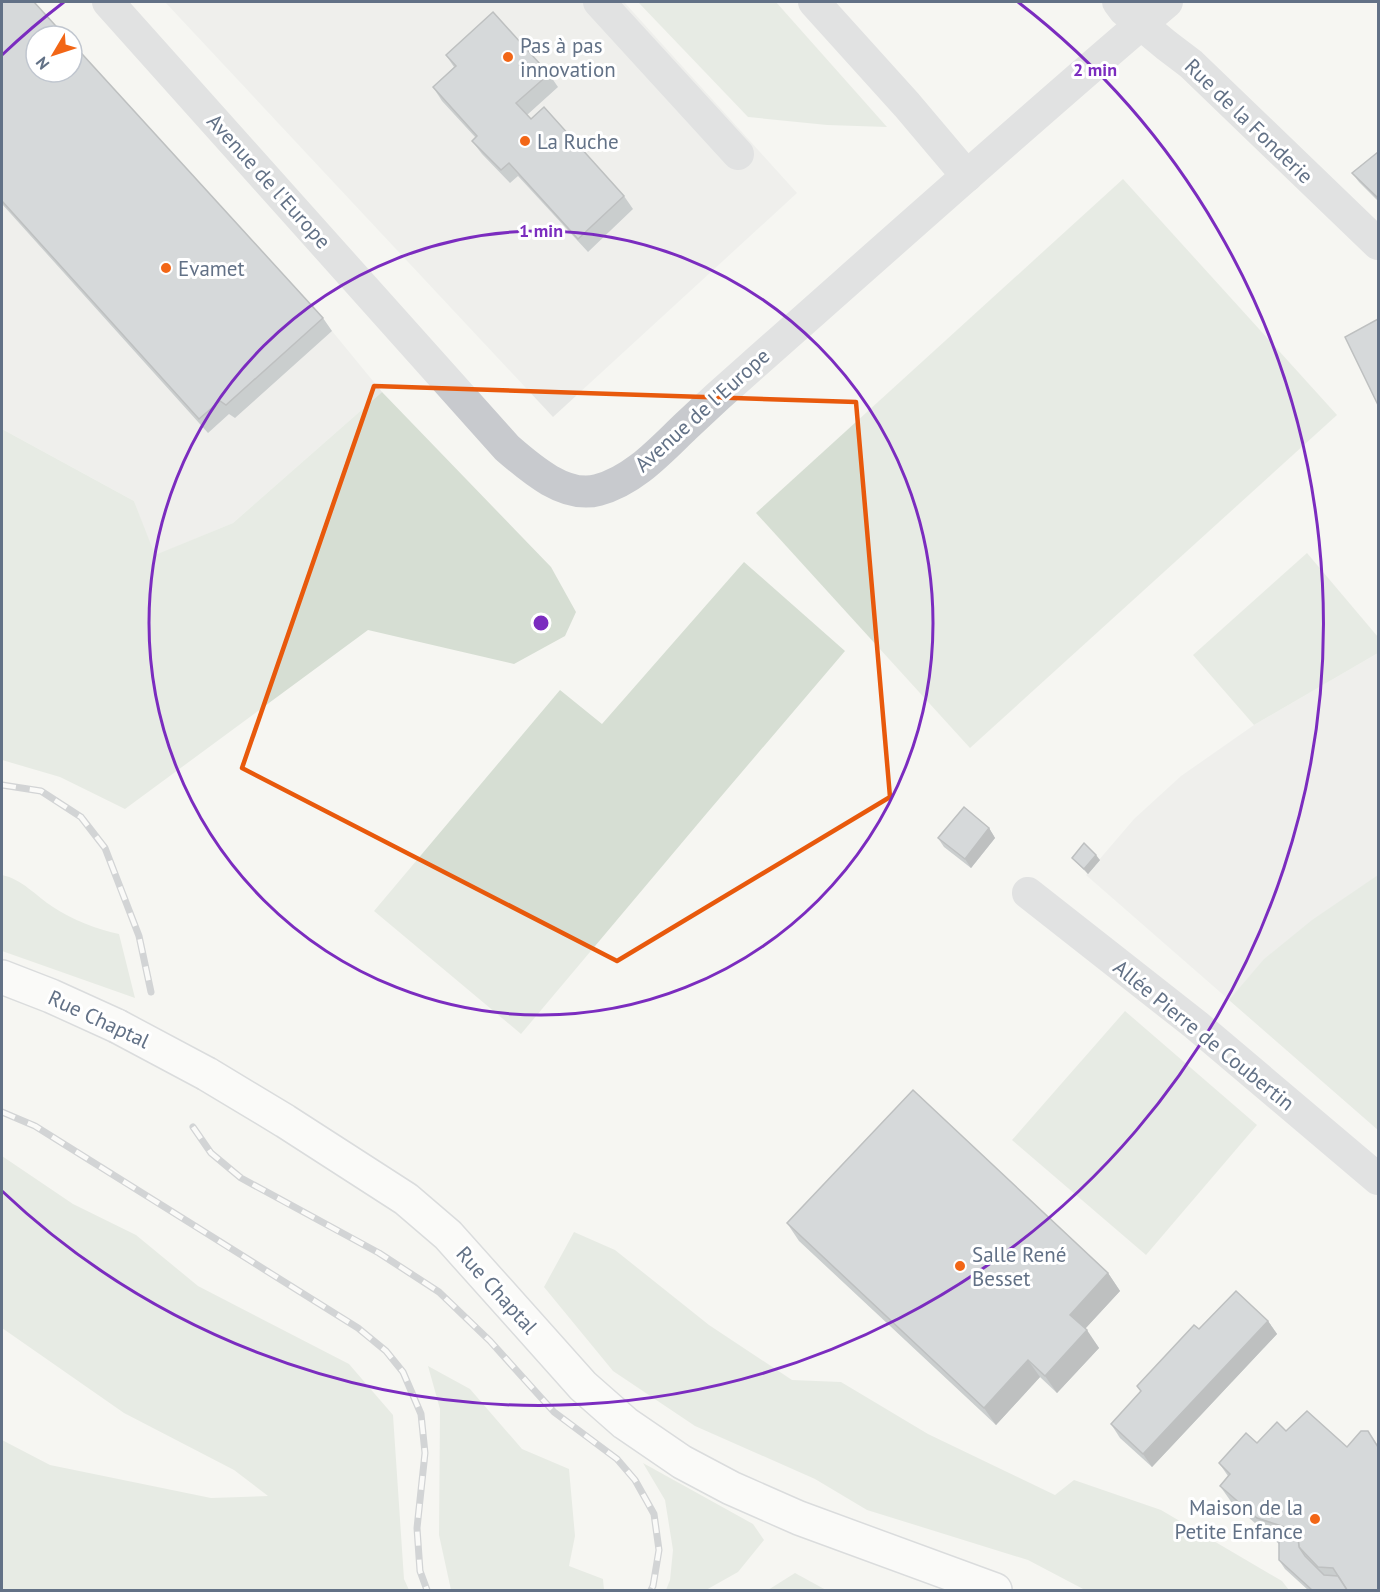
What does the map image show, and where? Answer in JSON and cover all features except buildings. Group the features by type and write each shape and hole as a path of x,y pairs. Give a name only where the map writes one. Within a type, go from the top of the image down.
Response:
{"street":[{"name":"Avenue de l'Europe","path":"108,2 507,448 532,470 576,491 596,491 616,483 641,467 732,383 1167,2"},
{"path":"599,2 738,154"},
{"path":"814,2 907,105 967,176"},
{"name":"Rue de la Fonderie","path":"1118,2 1124,10 1191,64 1378,244"},
{"name":"Allée Pierre de Coubertin","path":"1028,893 1196,1025 1378,1179"},
{"name":"Rue Chaptal","path":"2,977 117,1026 207,1074 330,1149 406,1199 448,1235 583,1386 625,1423 682,1462 731,1488 799,1518 995,1590"}],"highlighted area":[{"path":"374,386 856,402 890,797 617,961 242,768"}],"shaded area":[{"path":"2,2 24,24 24,84 84,84 84,60 332,331 382,392 233,523 154,556 134,501 2,429"},
{"path":"165,2 624,2 797,193 553,417"},
{"path":"638,2 776,2 887,127 827,125 748,117"},
{"path":"1123,179 1337,415 970,748 756,513"},
{"path":"382,392 551,567 576,612 565,636 514,664 368,630 125,809 60,777 2,760 2,429 134,501 155,555 233,523"},
{"path":"1307,553 1378,637 1378,653 1254,725 1193,655"},
{"path":"744,562 845,651 521,1034 374,911 560,690 602,724"},
{"path":"1378,653 1378,1130 1086,875 1134,819 1181,776 1254,725"},
{"path":"2,875 22,884 69,916 93,927 119,934 135,998 2,951"},
{"path":"1378,875 1378,1130 1229,1000 1264,959 1312,920"},
{"path":"1125,1011 1257,1125 1146,1255 1012,1140"},
{"path":"2,1156 73,1204 136,1235 198,1286 349,1364 393,1415 404,1579 409,1590 2,1590 2,1440 50,1465 211,1498 268,1496 234,1470 124,1413 2,1328"},
{"path":"574,1232 615,1250 709,1325 792,1380 841,1382 928,1434 1055,1495 1074,1480 1161,1510 1282,1581 1289,1590 1085,1590 1028,1560 867,1510 815,1479 695,1426 613,1371 544,1287"},
{"path":"428,1366 470,1389 522,1449 569,1469 575,1536 569,1566 603,1579 604,1590 451,1590 439,1535 440,1409"},
{"path":"643,1463 753,1524 764,1540 738,1572 706,1590 666,1590 670,1580 673,1550 665,1500"},
{"path":"795,1573 826,1590 768,1590"}],"railway":[{"path":"2,785 41,791 81,817 105,848 139,936 151,992"},
{"path":"2,1112 35,1126 358,1328 386,1351 403,1372 421,1414 425,1453 417,1528 420,1571 427,1590"},
{"path":"193,1127 211,1153 241,1178 379,1253 439,1292 490,1341 554,1412 617,1459 635,1480 654,1514 659,1550 651,1590"}],"place":[{"name":"Pas à pas innovation","path":"508,57"},
{"name":"La Ruche","path":"525,141"},
{"name":"Evamet","path":"166,268"},
{"name":"Salle René Besset","path":"960,1266"},
{"name":"Maison de la Petite Enfance","path":"1315,1519"}]}
